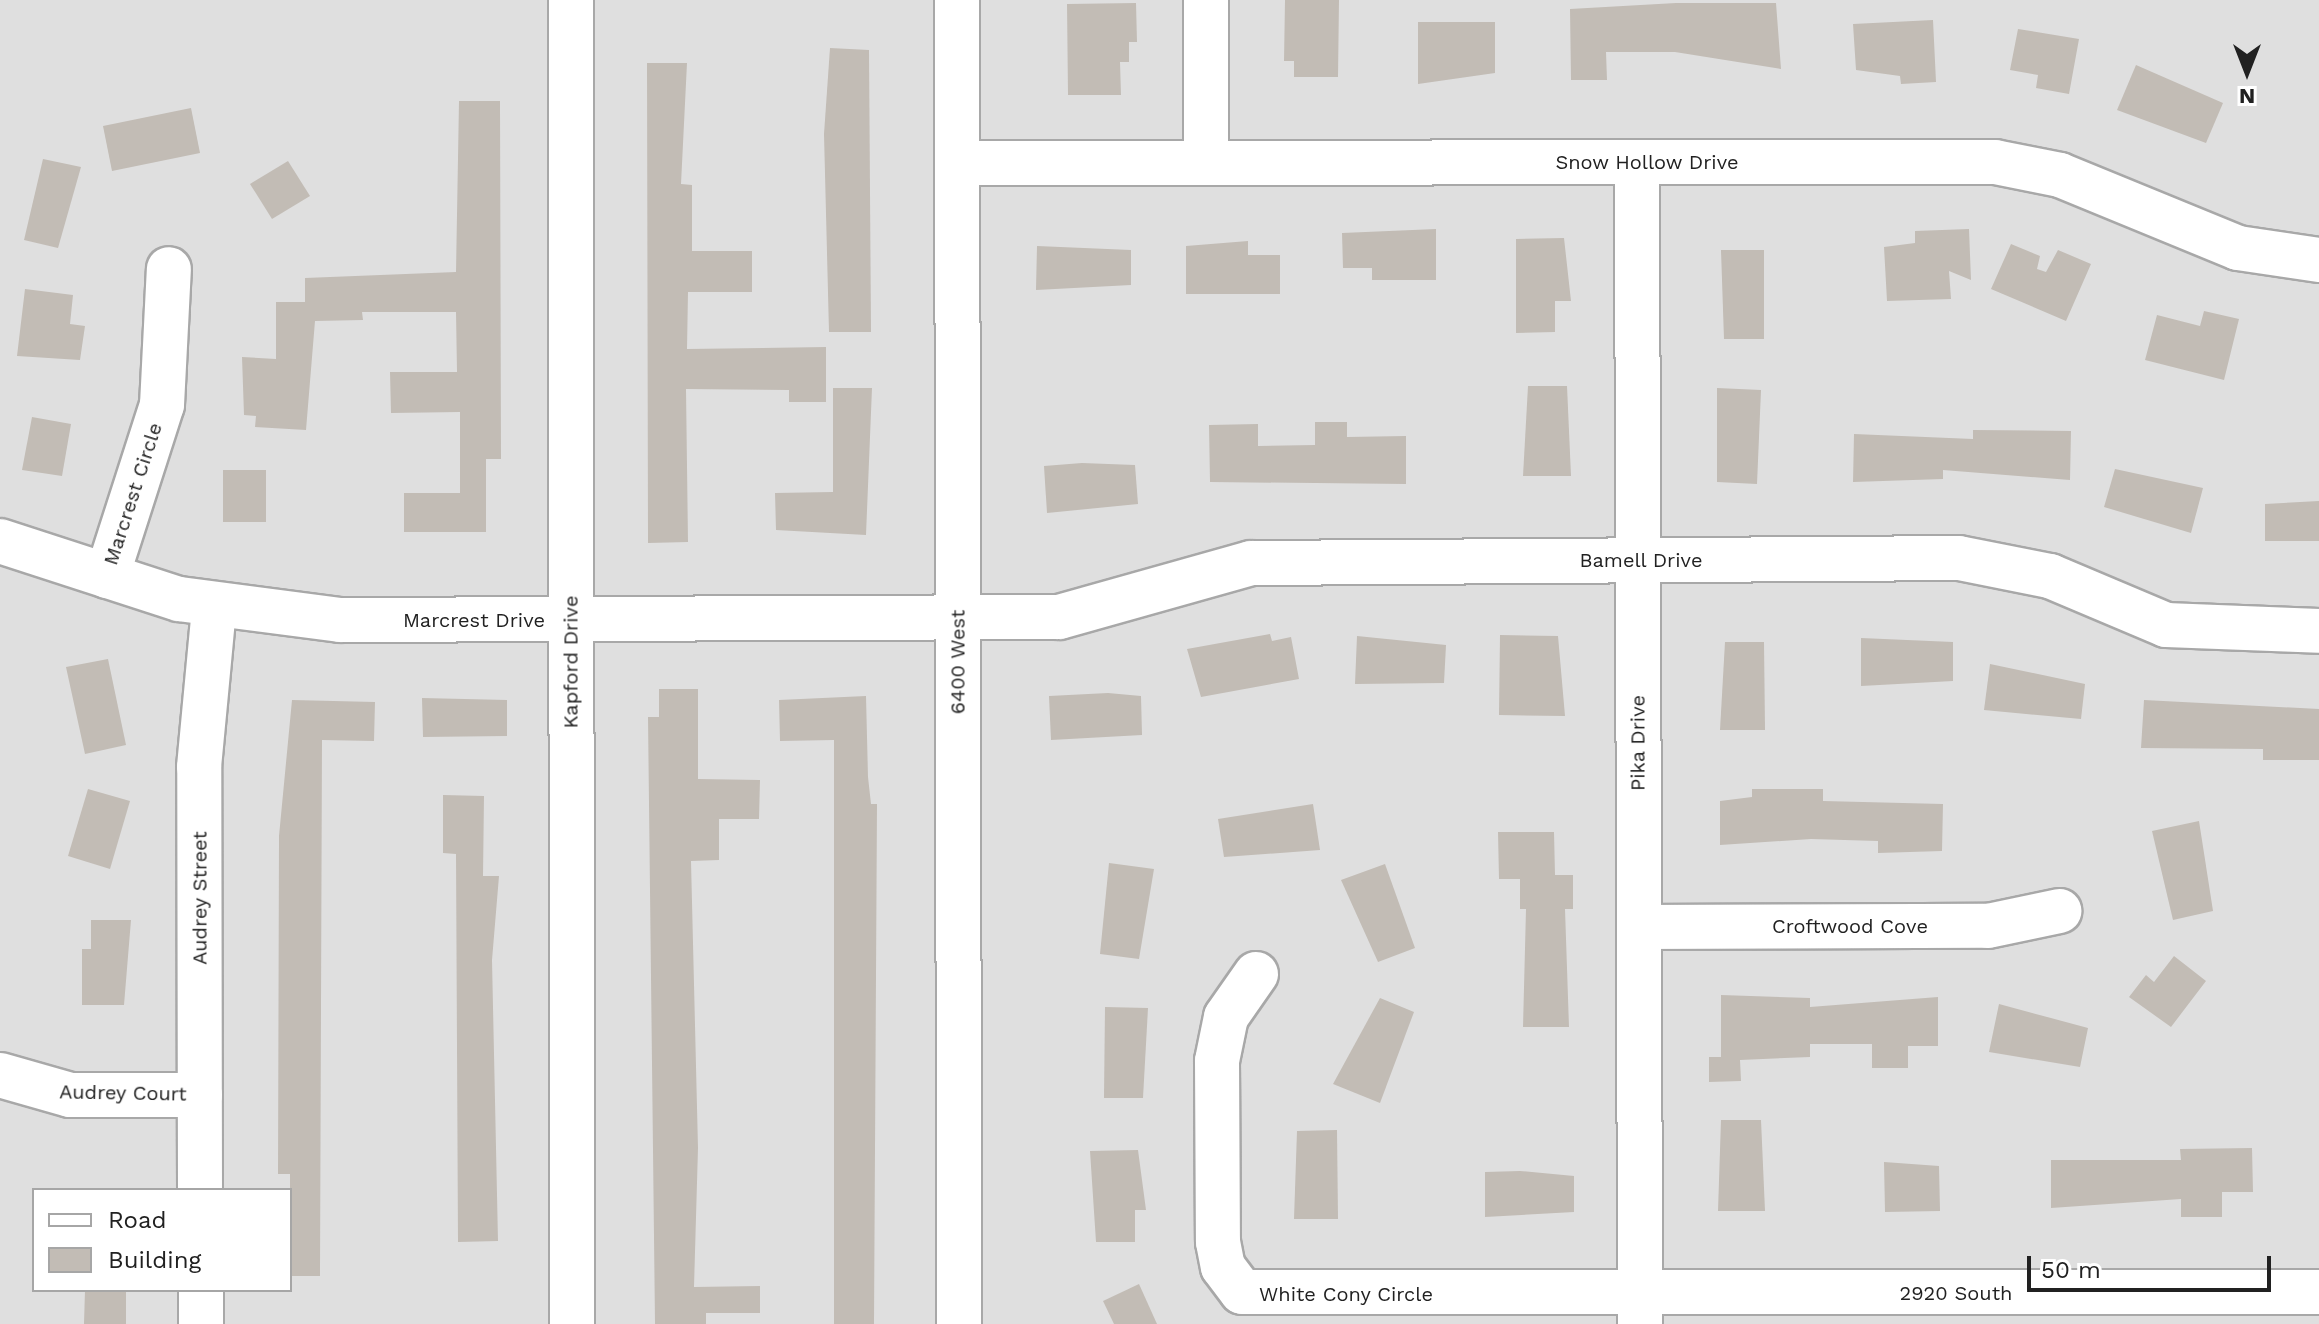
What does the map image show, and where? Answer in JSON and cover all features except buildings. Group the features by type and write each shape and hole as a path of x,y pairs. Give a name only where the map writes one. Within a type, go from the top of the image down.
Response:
{"street":[{"name":"Kapford Drive","path":"571,0 572,1324"},
{"name":"6400 West","path":"957,0 959,1324"},
{"path":"1206,0 1206,163"},
{"name":"Pika Drive","path":"1637,162 1640,1309"},
{"name":"Snow Hollow Drive","path":"958,163 2012,164 2075,180 2238,248 2319,260"},
{"name":"Marcrest Circle","path":"107,576 162,405 169,269"},
{"name":"Marcrest Drive","path":"0,541 214,607 340,620 958,617"},
{"name":"Bamell Drive","path":"958,617 1076,615 1190,575 1251,563 1638,559 1998,561 2166,625 2319,631"},
{"name":"Audrey Street","path":"200,1188 199,767 214,607"},
{"name":"Croftwood Cove","path":"1639,927 1988,926 2059,911"},
{"name":"White Cony Circle","path":"1256,974 1226,1017 1217,1061 1218,1242 1223,1267 1242,1292 1640,1309"},
{"name":"Audrey Court","path":"0,1075 70,1095 200,1095"},
{"path":"201,1292 201,1324"},
{"name":"2920 South","path":"1640,1309 2319,1292"}],"shaded area":[{"path":"0,0 2319,0 2319,1324 0,1324"}]}
